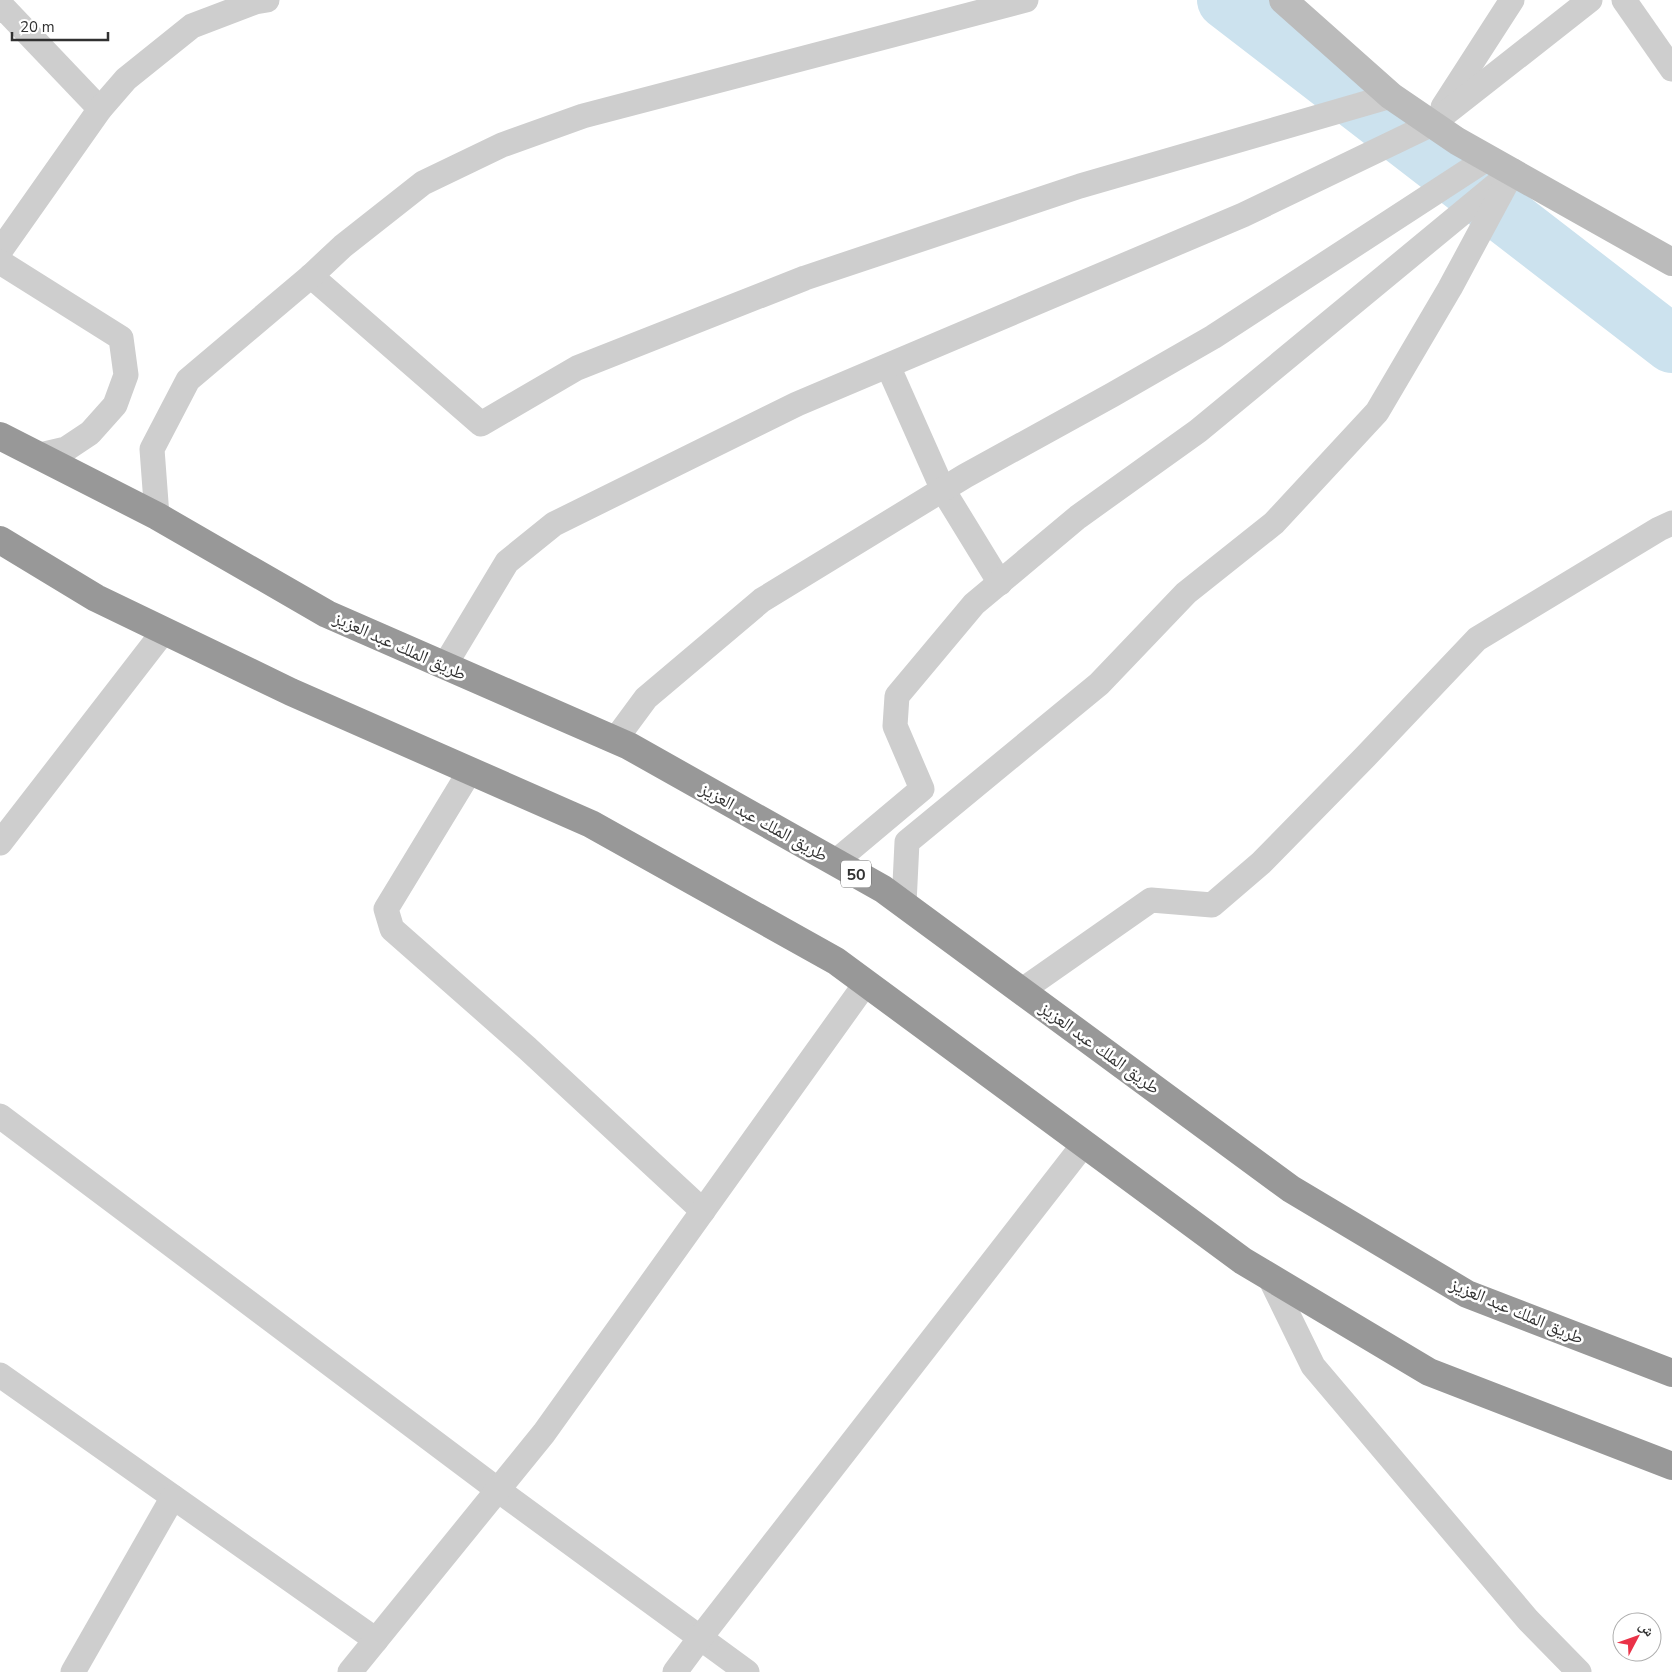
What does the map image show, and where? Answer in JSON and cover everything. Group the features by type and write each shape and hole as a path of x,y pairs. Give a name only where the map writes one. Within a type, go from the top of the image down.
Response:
{"highway":[{"name":"طريق الملك عبد العزيز","path":"0,436 157,516 327,614 615,740 835,862 883,889 904,904 1291,1189 1467,1294 1672,1373"},
{"path":"0,540 96,598 164,631 291,692 591,824 836,961 1243,1261 1429,1372 1672,1466"}],"street":[{"path":"0,251 100,109 126,79 192,26 256,2 267,0"},
{"path":"157,516 152,450 188,380 311,276 343,246 423,183 502,145 583,116 1026,0"},
{"path":"1283,0 1392,96 1432,124 1488,158 1672,262"},
{"path":"1432,124 1512,0"},
{"path":"445,665 507,562 554,524 797,404 1244,215 1432,124 1590,0"},
{"path":"1624,0 1672,68"},
{"path":"0,4 100,109"},
{"path":"311,276 481,424 577,368 805,278 1080,186 1392,96"},
{"path":"615,740 646,698 762,600 942,490 1213,338 1488,158"},
{"path":"835,862 922,789 895,726 897,696 974,604 1078,517 1198,431 1513,171"},
{"path":"904,904 907,842 1099,684 1186,593 1274,523 1377,412 1450,288 1513,171"},
{"path":"0,262 121,338 126,375 114,405 90,433 66,448 36,456"},
{"path":"888,366 942,490 1000,583"},
{"path":"1021,991 1151,900 1212,905 1268,856 1365,757 1476,639 1672,523"},
{"path":"0,843 164,631"},
{"path":"470,771 386,909 392,930 527,1048 702,1210"},
{"path":"350,1672 544,1433 702,1210 866,984"},
{"path":"0,1116 498,1490 747,1672"},
{"path":"676,1672 700,1638 1084,1144"},
{"path":"1269,1276 1313,1366 1528,1620 1579,1672"},
{"path":"2,1381 174,1497 376,1640"},
{"path":"73,1672 174,1497"}],"waterway":[{"path":"1226,0 1672,344"}]}
